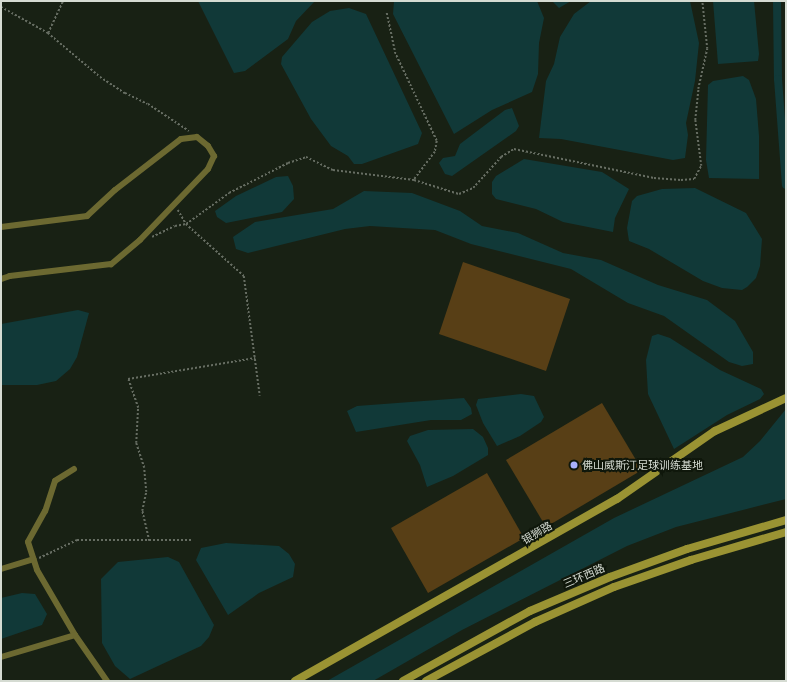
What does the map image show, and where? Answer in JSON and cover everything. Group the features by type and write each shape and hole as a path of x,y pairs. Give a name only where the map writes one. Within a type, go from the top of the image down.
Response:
{"main road":[{"name":"银狮路","path":"295,681 617,499 715,431 786,398"},
{"name":"三环西路","path":"403,681 530,611 610,577 687,548 786,520"},
{"name":"三环西路","path":"426,681 535,622 614,587 691,560 786,532"}],"street":[{"path":"1,228 87,216 115,190 181,139 197,137 208,146 214,156 208,169 140,240 110,264 10,276 1,279"},
{"path":"74,469 55,481 45,511 28,542 37,570 75,635 107,681"},
{"path":"1,569 34,559"},
{"path":"1,658 75,635"}],"path":[{"path":"48,33 63,1"},
{"path":"140,240 156,236 175,226 186,224 229,193 282,166 306,157 333,170 414,180 459,194 473,188 501,157 514,149 654,178 680,180 694,179 701,166 696,120 698,89 708,49 702,1"},
{"path":"1,8 48,33 77,60 100,77 124,93 148,104 197,137"},
{"path":"387,13 395,52 437,141 435,152 414,180"},
{"path":"174,203 186,224 244,276 260,396"},
{"path":"149,541 142,510 146,492 144,468 136,444 138,408 128,379 255,358"},
{"path":"34,559 77,540 193,540"}],"shaded area":[{"path":"463,262 570,299 546,371 439,334"},
{"name":"佛山威斯汀足球训练基地","path":"602,403 642,470 546,527 506,460"},
{"path":"487,473 524,538 428,593 391,528"}],"water":[{"path":"198,1 315,1 296,21 288,39 245,71 234,73"},
{"path":"394,1 537,1 544,18 539,43 538,74 532,92 492,110 454,134 393,14"},
{"path":"552,1 571,1 559,8"},
{"path":"591,1 690,1 699,43 695,81 686,123 688,135 685,158 673,160 561,139 539,138 546,81 554,64 560,37 574,14"},
{"path":"713,1 754,1 759,54 758,61 718,64"},
{"path":"349,8 366,14 422,133 418,144 362,164 354,164 348,156 331,146 311,119 281,64 282,57 312,22 330,11"},
{"path":"743,76 749,80 756,99 759,136 759,179 709,178 706,160 708,85 713,81"},
{"path":"512,108 519,126 516,131 452,176 445,174 439,163 443,158 455,156 460,144 505,110"},
{"path":"524,159 602,172 629,189 615,218 613,232 563,222 536,209 496,199 492,194 492,182 496,176"},
{"path":"288,176 293,186 294,199 282,212 226,223 217,217 215,211 236,196 276,177"},
{"path":"695,188 746,213 762,239 760,266 756,278 742,290 722,288 703,281 649,249 629,241 627,228 632,201 637,196 662,189"},
{"path":"364,191 412,193 460,211 482,226 518,233 563,253 601,260 658,285 707,300 735,321 753,352 753,364 742,366 729,362 664,316 628,303 571,269 471,244 435,230 370,226 345,229 248,253 236,249 233,237 255,222 333,209"},
{"path":"78,310 89,313 77,357 70,369 56,381 37,385 1,385 1,324"},
{"path":"658,334 670,338 720,370 761,389 764,394 760,399 727,415 674,449 648,394 646,360 652,336"},
{"path":"521,394 534,396 544,417 541,422 520,436 497,446 483,423 476,405 478,399"},
{"path":"464,398 471,408 472,414 461,420 431,420 356,432 347,411 357,406"},
{"path":"786,409 786,499 676,527 627,546 462,630 373,681 327,681 614,518 743,457 760,441"},
{"path":"473,429 483,437 488,448 488,455 453,476 427,487 420,465 407,441 410,436 428,430"},
{"path":"226,543 279,546 289,554 295,564 293,577 259,593 228,615 196,560 201,548"},
{"path":"168,557 179,562 214,625 209,637 201,646 130,679 115,666 102,643 101,579 118,562"},
{"path":"22,593 35,594 47,614 42,625 1,639 1,598"}],"waterway":[{"path":"777,1 778,79 786,185"}],"place":[{"name":"佛山威斯汀足球训练基地","path":"574,465"}]}
